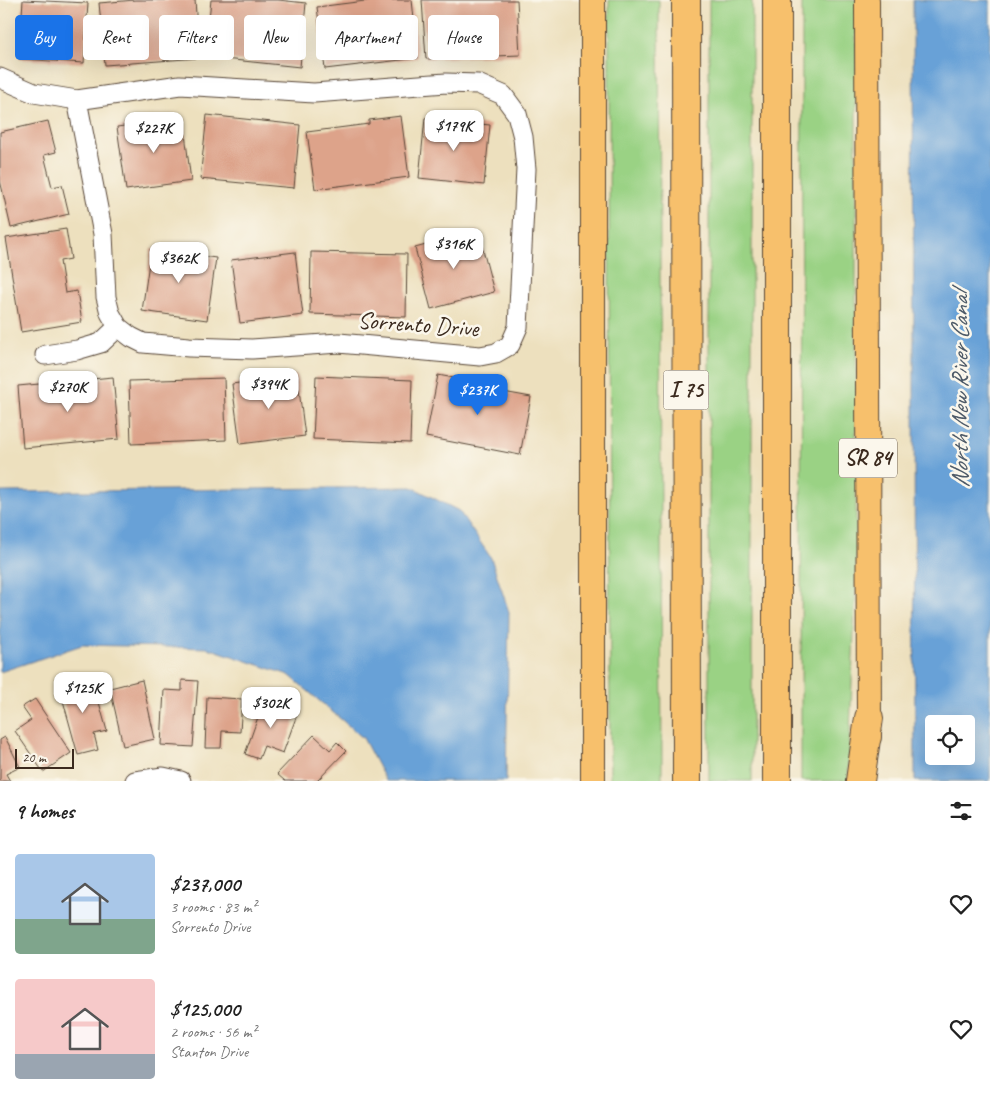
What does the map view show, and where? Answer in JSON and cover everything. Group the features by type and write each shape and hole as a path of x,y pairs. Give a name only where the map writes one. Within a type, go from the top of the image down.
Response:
{"highway":[{"name":"I 75","path":"686,0 687,781"},
{"path":"776,0 777,781"},
{"path":"860,781 869,718"}],"main road":[{"path":"593,0 593,781"},
{"name":"SR 84","path":"867,0 869,781"}],"street":[{"name":"Sorrento Drive","path":"0,78 34,93 78,100 180,84 314,93 446,84 478,84 504,95 517,114 523,137 526,169 518,327 510,345 496,353 480,356 338,343 252,349 180,346 143,343 118,327"},
{"path":"45,355 77,350 101,343 118,327 110,313 106,297 103,234 78,100"},
{"path":"135,781 163,778 180,781"}],"green space":[{"path":"609,0 659,0 662,781 610,781"},
{"path":"709,0 752,0 752,781 709,781"},
{"path":"802,0 856,0 856,581 848,781 801,781"}],"water":[{"name":"North New River Canal","path":"913,0 990,0 990,781 915,781"},
{"path":"412,487 459,511 491,558 509,612 506,781 386,781 363,738 289,675 208,648 82,645 0,672 0,492"}],"building":[{"path":"23,0 88,3 87,15 83,15 84,63 35,60 73,60 73,15 22,15"},
{"path":"135,0 195,0 196,15 159,15 159,60 172,60 105,65 105,60 149,60 149,15 100,15 99,3"},
{"path":"211,0 278,0 306,3 305,15 244,15 244,60 301,60 300,67 234,60 234,15 209,15"},
{"path":"373,0 412,0 414,15 318,15 317,7"},
{"path":"422,0 517,0 520,55 499,56 499,15 428,15 428,59 426,59"},
{"path":"324,60 401,60 325,69"},
{"path":"207,115 300,125 294,188 200,179"},
{"path":"401,116 409,177 315,189 307,132 369,124 369,120"},
{"path":"183,118 191,181 126,190 117,127"},
{"path":"425,118 490,125 484,185 419,178"},
{"path":"48,121 56,152 44,155 52,187 62,185 69,214 11,228 0,180 0,132"},
{"path":"66,229 71,259 60,261 65,293 77,291 82,322 21,332 6,238"},
{"path":"478,231 494,292 431,309 415,248"},
{"path":"151,249 216,258 207,320 142,311"},
{"path":"295,252 303,315 240,323 231,260"},
{"path":"311,252 407,254 406,317 310,314"},
{"path":"297,375 305,436 240,444 232,384"},
{"path":"438,375 470,381 470,386 531,397 520,455 426,437"},
{"path":"316,376 412,380 410,443 313,439"},
{"path":"113,377 119,439 23,448 18,386"},
{"path":"224,378 226,440 131,444 129,381"},
{"path":"92,677 107,731 94,734 98,750 78,755 59,686"},
{"path":"142,680 155,739 123,746 110,688"},
{"path":"182,680 198,681 193,747 161,745 164,690 182,691"},
{"path":"207,697 242,699 240,732 222,731 221,748 205,748"},
{"path":"35,699 71,753 43,772 15,731 31,720 22,707"},
{"path":"264,700 298,712 283,753 264,746 259,759 245,754"},
{"path":"314,735 330,750 337,742 346,751 317,781 285,781 277,774"},
{"path":"5,737 20,767 6,774 10,781 0,781 0,740"}]}
